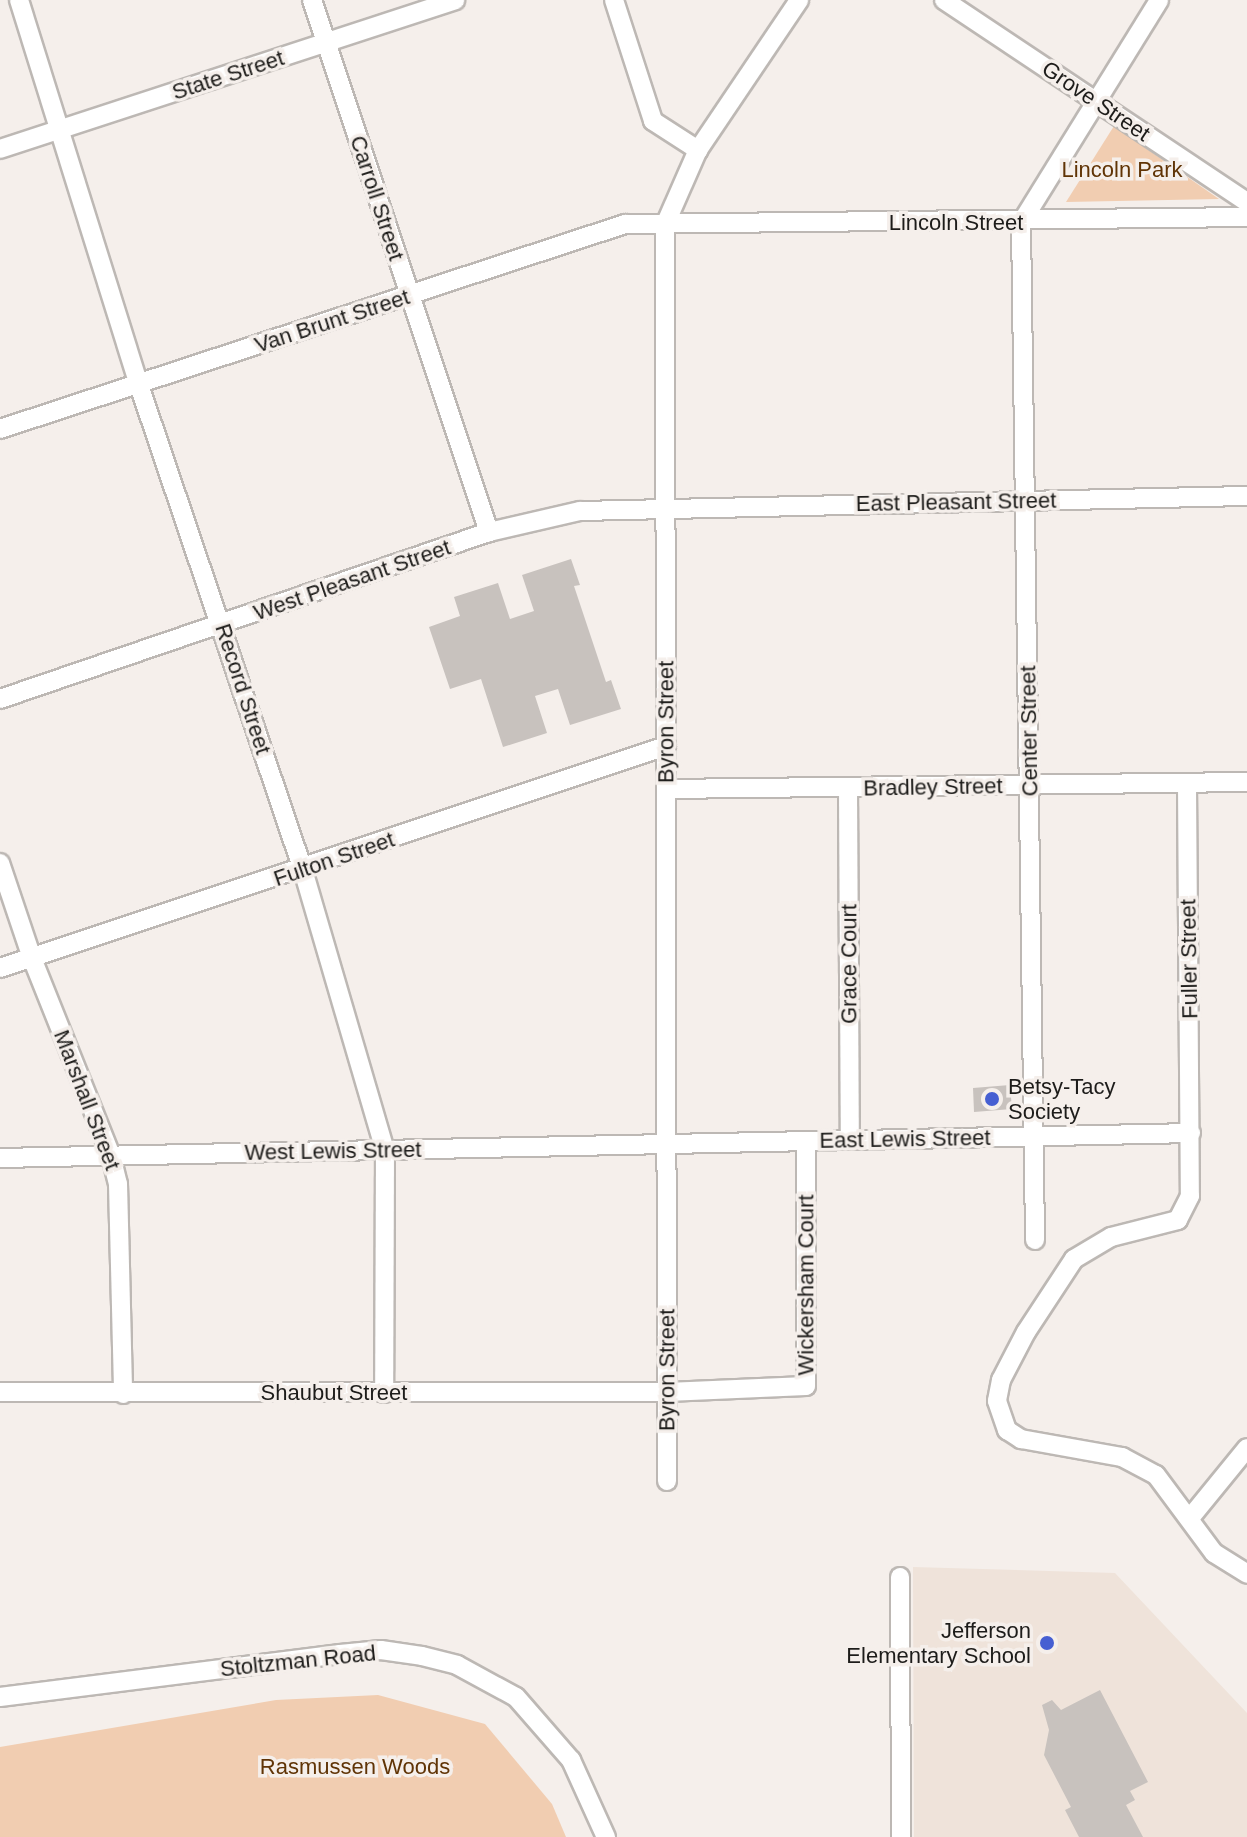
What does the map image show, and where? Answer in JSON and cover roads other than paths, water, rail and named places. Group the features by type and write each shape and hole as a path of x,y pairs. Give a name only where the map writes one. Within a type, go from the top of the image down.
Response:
{"street":[{"name":"Record Street","path":"19,0 139,385 303,870 385,1150 384,1393"},
{"name":"Carroll Street","path":"312,0 489,532"},
{"name":"State Street","path":"0,149 455,0"},
{"path":"614,0 653,121 698,150"},
{"name":"Byron Street","path":"667,1481 665,225 698,150 799,0"},
{"name":"Grove Street","path":"944,0 1247,202"},
{"path":"1021,223 1159,0"},
{"name":"Lincoln Street","path":"665,225 1021,223 1247,217"},
{"name":"Center Street","path":"1021,223 1036,1137 1035,1240"},
{"name":"Van Brunt Street","path":"0,429 625,224 665,225"},
{"name":"East Pleasant Street","path":"666,507 1247,496"},
{"name":"West Pleasant Street","path":"0,699 222,626 489,532 580,511 666,507"},
{"name":"Fulton Street","path":"0,968 303,870 666,746"},
{"name":"Bradley Street","path":"666,789 1247,782"},
{"name":"Fuller Street","path":"1187,784 1190,1196 1178,1220 1111,1237 1074,1259 1026,1332 1001,1380 997,1401 1007,1430 1021,1439 1139,1464 1156,1475 1214,1553 1247,1574"},
{"name":"Grace Court","path":"848,788 850,1140"},
{"name":"Marshall Street","path":"0,863 32,958 111,1156 118,1184 123,1394"},
{"name":"East Lewis Street","path":"667,1144 1191,1133"},
{"name":"Wickersham Court","path":"667,1392 806,1386 806,1141"},
{"name":"West Lewis Street","path":"0,1158 667,1144"},
{"name":"Shaubut Street","path":"0,1392 667,1392"},
{"path":"1190,1518 1247,1448"},
{"path":"900,1577 901,1837"},
{"name":"Stoltzman Road","path":"0,1697 381,1650 422,1656 457,1665 516,1697 571,1760 606,1837"}],"place":[{"name":"Betsy-Tacy Society","path":"992,1099"},
{"name":"Jefferson Elementary School","path":"1047,1643"}],"park label":[{"name":"Lincoln Park","path":"1122,170"},
{"name":"Rasmussen Woods","path":"355,1767"}]}
